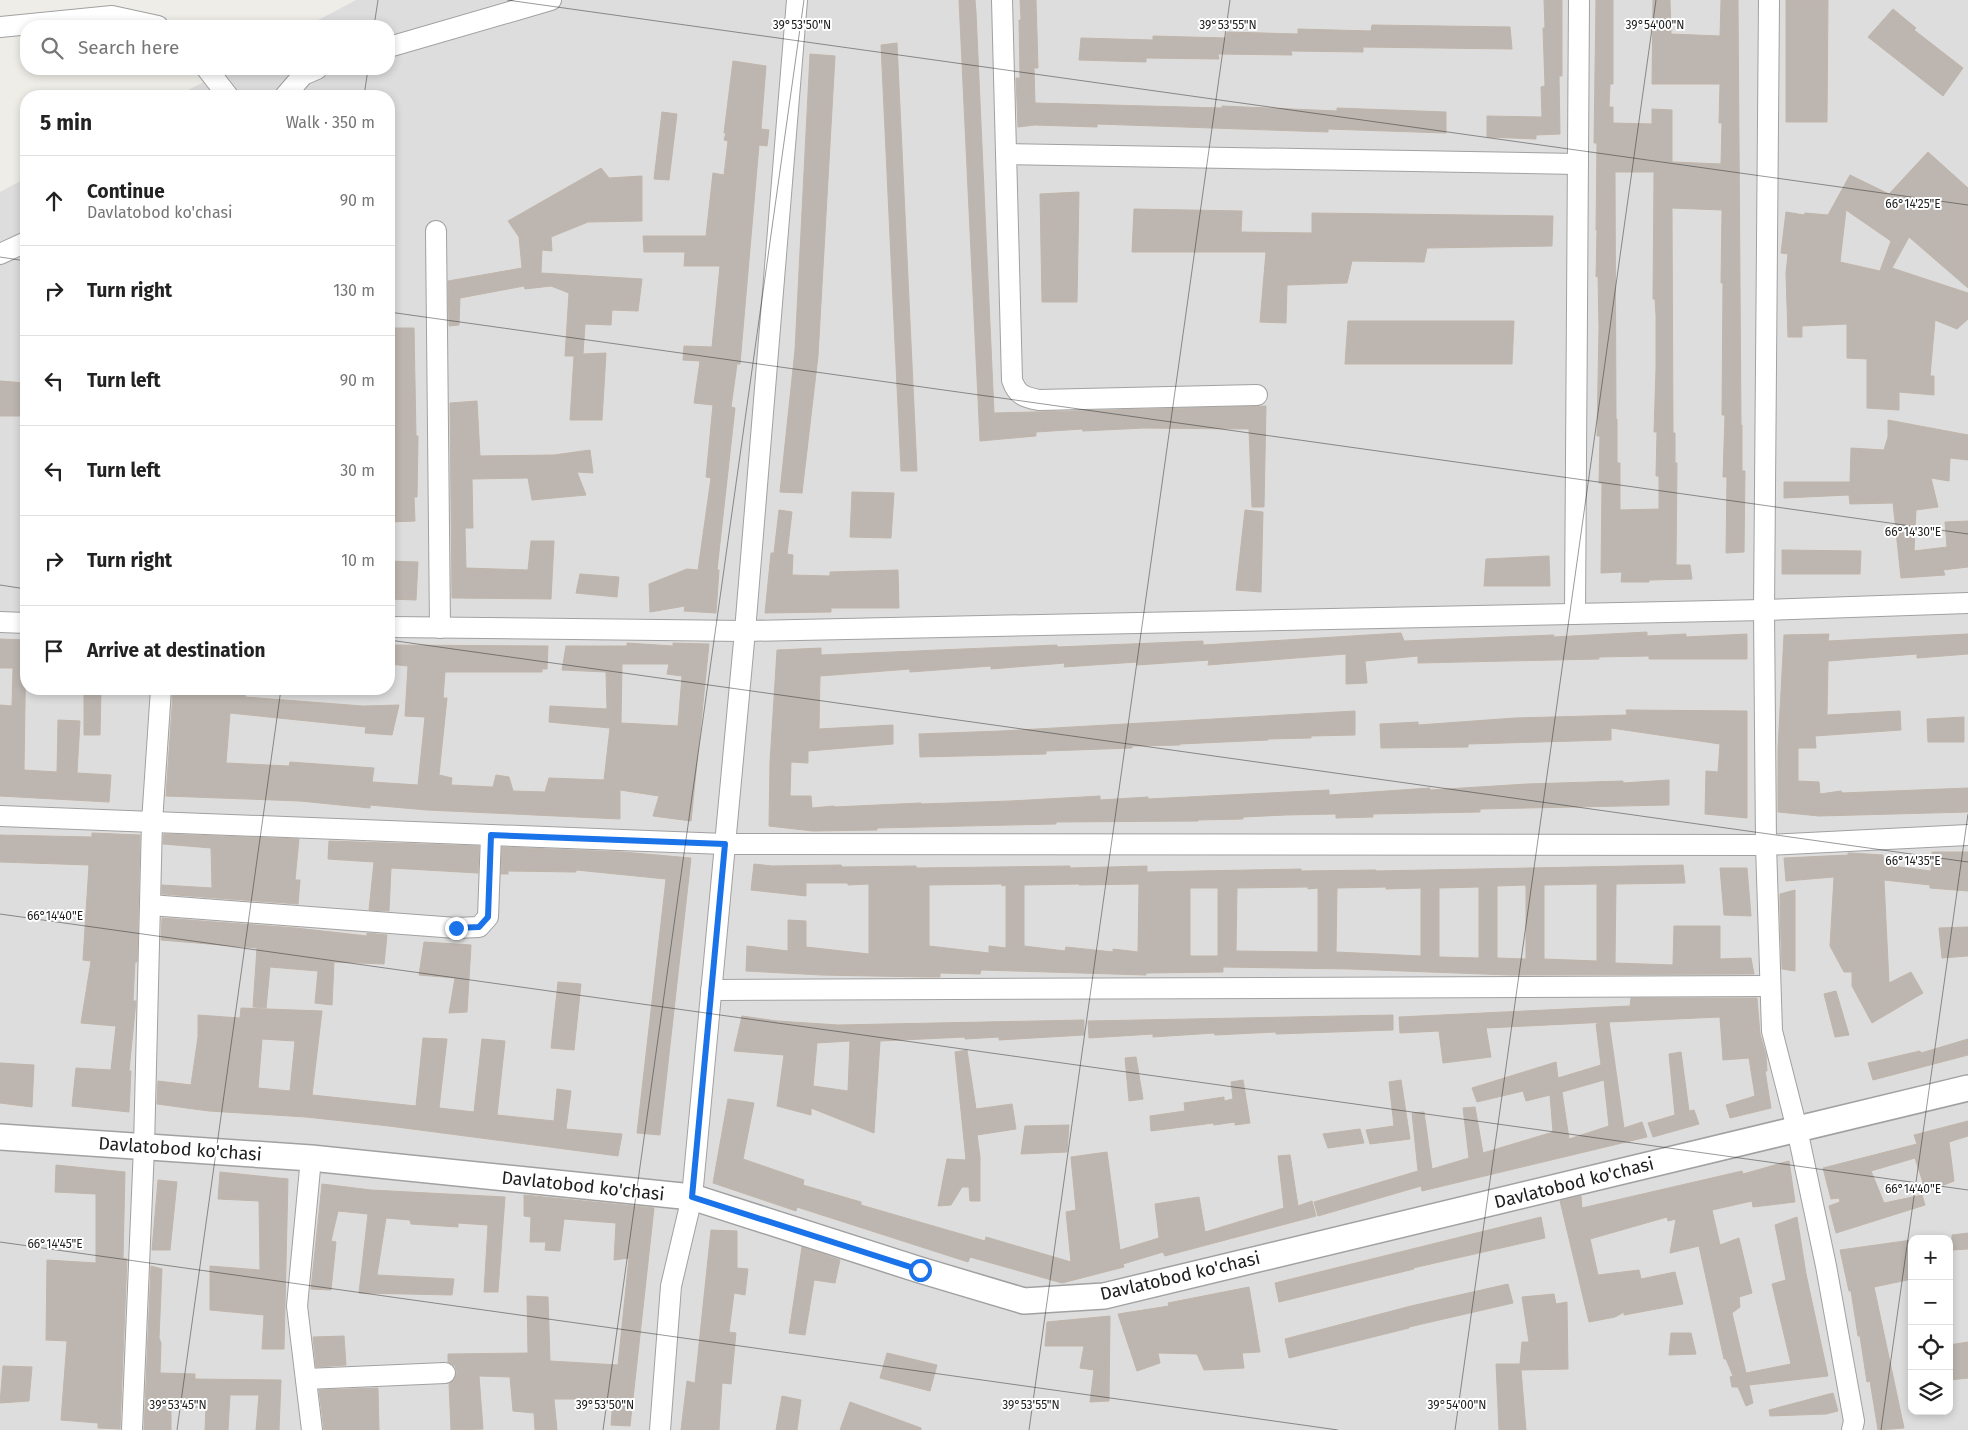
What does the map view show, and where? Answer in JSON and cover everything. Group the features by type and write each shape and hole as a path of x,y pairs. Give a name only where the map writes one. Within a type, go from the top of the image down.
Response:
{"street":[{"path":"395,45 550,0"},
{"path":"1002,0 1012,380 1016,391 1025,398 1039,400 1257,396"},
{"path":"1575,614 1579,0"},
{"path":"1769,0 1764,610 1766,845 1772,1031 1797,1129 1826,1266 1854,1422 1852,1430"},
{"path":"660,1430 671,1286 692,1197 803,1"},
{"path":"71,20 112,16 130,20"},
{"path":"0,27 20,25"},
{"path":"212,75 223,90"},
{"path":"290,90 303,75"},
{"path":"1006,154 1578,164"},
{"path":"436,231 440,628"},
{"path":"0,254 20,245"},
{"path":"395,627 745,631 1764,610 1968,603"},
{"path":"0,622 20,623"},
{"path":"132,1430 144,1147 152,822 161,695"},
{"path":"0,816 725,844 1766,845 1968,835"},
{"path":"150,905 456,928 479,927 488,917 491,835"},
{"path":"711,990 1770,986"},
{"name":"Davlatobod ko'chasi","path":"0,1137 311,1158 692,1197 920,1270 1024,1301 1113,1294 1968,1088"},
{"path":"311,1158 297,1306 312,1430"},
{"path":"306,1379 445,1373"}],"shaded area":[{"path":"356,0 1968,0 1968,1430 0,1430 0,192 20,181 20,695 395,695 395,90 188,90 217,75 395,75 395,20 318,20"}],"building":[{"path":"959,0 975,0 994,413 1266,406 1264,507 1252,507 1249,429 1144,428 1083,431 1082,429 1036,432 1036,436 980,441"},
{"path":"1020,0 1036,0 1038,68 1034,68 1035,103 1222,108 1222,106 1337,111 1337,108 1446,112 1446,133 1328,129 1328,132 1097,124 1097,127 1035,125 1018,127 1016,78 1020,78"},
{"path":"1544,0 1562,0 1562,76 1559,76 1560,134 1536,135 1536,139 1487,137 1487,116 1542,117 1541,87 1545,86"},
{"path":"1596,0 1613,0 1613,84 1610,84 1609,107 1613,107 1613,123 1652,124 1652,109 1672,110 1672,162 1721,164 1722,123 1719,123 1720,84 1652,84 1653,0 1670,0 1671,34 1720,36 1721,0 1738,0 1741,425 1742,471 1745,471 1744,552 1726,553 1727,477 1723,477 1725,415 1722,415 1722,210 1672,208 1673,433 1675,433 1675,463 1677,463 1676,565 1690,565 1692,579 1621,582 1622,572 1601,573 1602,483 1599,483 1600,436 1597,436 1599,327 1598,276 1596,277 1597,143 1594,143","holes":["1615,172 1654,172 1653,299 1655,299 1656,315 1654,432 1657,432 1656,476 1659,476 1659,509 1620,510 1620,463 1617,463 1616,419"]},
{"path":"1786,0 1828,0 1827,122 1786,122"},
{"path":"1893,9 1916,28 1914,30 1963,68 1943,96 1868,37"},
{"path":"1372,25 1510,27 1512,49 1363,47 1363,52 1291,51 1292,55 1218,54 1219,59 1146,58 1146,62 1079,60 1081,38 1153,40 1153,36 1226,38 1227,32 1298,34 1298,29 1371,31"},
{"path":"897,43 917,471 901,471 881,45"},
{"path":"810,54 835,56 818,356 802,493 780,492 795,350"},
{"path":"733,61 766,66 761,129 769,130 767,146 759,145 740,364 737,364 731,407 735,408 717,570 719,570 716,613 684,611 685,606 650,612 649,584 687,569 698,570 711,478 706,477 713,405 694,403 700,361 683,360 684,346 712,347 720,266 684,266 685,252 644,252 643,236 706,236 713,173 724,175 728,141 724,140 726,133 724,133"},
{"path":"662,112 677,114 669,180 654,179"},
{"path":"1928,152 1968,188 1968,288 1909,237 1892,268 1968,293 1968,319 1957,329 1935,320 1930,376 1934,376 1934,395 1899,392 1899,410 1867,408 1867,359 1847,358 1847,324 1802,326 1802,337 1788,337 1786,273 1788,254 1781,253 1786,212 1804,215 1805,213 1828,215 1850,175 1889,194","holes":["1846,210 1891,241 1880,271 1840,262"]},
{"path":"601,168 609,178 642,176 642,221 588,222 551,237 552,251 542,250 541,273 642,279 638,311 612,310 611,325 585,324 583,354 606,353 602,420 570,420 574,356 565,356 569,293 551,286 525,289 524,286 460,298 459,325 449,326 448,281 522,268 519,237 508,221"},
{"path":"1079,192 1077,302 1042,302 1040,194"},
{"path":"1134,209 1242,211 1241,232 1312,233 1312,213 1553,216 1552,246 1427,248 1424,262 1352,261 1347,283 1287,285 1286,323 1260,322 1266,252 1132,252"},
{"path":"1348,321 1514,321 1512,364 1345,364"},
{"path":"395,328 414,328 416,436 418,436 417,497 414,497 415,521 395,522"},
{"path":"0,381 20,383 20,416 0,416"},
{"path":"477,401 480,456 554,455 590,450 593,473 577,472 586,495 532,500 528,478 472,479 473,528 465,528 466,568 528,570 531,541 554,541 551,599 452,598 450,403"},
{"path":"1888,420 1968,435 1968,460 1950,458 1949,481 1931,478 1938,507 1916,510 1914,551 1947,547 1945,522 1968,521 1968,567 1943,570 1945,575 1901,578 1893,503 1850,504 1849,495 1784,498 1784,482 1850,482 1851,448 1884,450 1888,437"},
{"path":"852,492 894,493 891,538 850,537"},
{"path":"779,510 792,512 787,554 793,555 792,575 830,576 830,572 898,570 899,608 831,608 831,612 765,613 771,553 774,553"},
{"path":"1245,510 1263,512 1261,592 1236,590"},
{"path":"1782,550 1861,551 1860,574 1782,574"},
{"path":"1549,556 1550,586 1484,586 1486,559"},
{"path":"395,561 418,562 416,600 395,599"},
{"path":"580,574 619,577 617,597 576,593"},
{"path":"1647,632 1647,636 1686,634 1686,637 1747,634 1747,659 1649,659 1649,656 1418,663 1418,656 1365,661 1367,683 1346,684 1346,654 1208,665 1209,660 1137,665 1137,662 1064,667 1065,663 991,669 991,666 910,672 910,669 820,676 819,729 893,725 893,744 808,751 808,763 791,762 790,796 811,796 812,808 1100,796 1100,800 1148,797 1148,799 1329,790 1329,795 1430,788 1430,790 1527,784 1623,781 1623,783 1669,780 1669,805 1480,809 1480,812 1373,814 1373,817 1336,818 1336,814 1286,815 1198,821 1056,822 1056,824 877,828 877,830 813,831 769,826 770,762 777,650 821,648 821,655 1203,641 1203,645 1401,633 1404,641 1554,635 1553,637"},
{"path":"1829,634 1828,641 1968,634 1968,654 1917,658 1917,654 1828,661 1827,715 1900,711 1901,730 1815,736 1816,748 1798,748 1798,781 1819,782 1820,794 1841,791 1842,793 1968,788 1968,812 1819,816 1778,812 1778,748 1784,635"},
{"path":"0,639 20,640 20,695 25,695 24,770 57,772 58,720 80,721 77,773 111,775 109,802 0,796 0,705 12,706 13,668 0,668"},
{"path":"627,643 673,646 673,643 709,644 691,821 653,816 659,796 620,790 620,819 427,810 370,805 370,808 300,801 166,796 173,695 245,695 245,697 363,706 399,705 392,735 365,733 366,727 230,713 226,763 289,766 290,762 374,768 372,782 418,785 425,717 405,716 408,666 395,665 395,645 548,646 547,669 542,669 542,672 445,672 443,698 447,698 439,775 452,778 451,785 493,787 496,775 509,777 513,791 545,792 549,778 604,780 610,728 549,722 550,706 607,709 606,672 562,670 566,646 627,646","holes":["622,664 669,664 667,674 682,676 678,726 621,723"]},
{"path":"84,695 101,695 100,735 84,735"},
{"path":"1626,710 1747,711 1747,818 1705,814 1706,771 1718,772 1720,744 1611,728 1611,740 1468,744 1468,747 1381,748 1380,724 1418,722 1418,725 1515,718 1627,715"},
{"path":"1355,711 1355,735 1046,751 1046,754 920,757 919,734"},
{"path":"1964,717 1964,742 1928,742 1927,719"},
{"path":"92,833 140,835 137,962 135,962 133,1001 136,1001 129,1071 131,1071 129,1112 72,1106 76,1068 111,1070 116,1026 81,1023 91,961 83,960 89,865 0,862 0,835 92,837"},
{"path":"164,834 299,839 295,880 300,880 298,904 162,894 162,885 212,888 211,848 163,844"},
{"path":"329,841 479,846 478,873 391,868 389,911 369,910 374,862 328,859"},
{"path":"502,847 623,852 691,858 660,1135 637,1133 666,879 576,870 576,872 508,871 508,874 501,874"},
{"path":"1932,852 1968,852 1968,891 1930,888 1930,885 1884,880 1889,983 1911,972 1923,993 1872,1023 1852,986 1852,972 1844,972 1830,946 1834,877 1786,881 1784,858 1848,855 1848,853 1883,855 1884,865 1931,871"},
{"path":"754,864 772,866 841,865 842,867 916,866 916,868 1147,866 1147,872 1301,869 1301,871 1376,871 1683,865 1685,883 1616,884 1615,963 1673,965 1674,926 1720,926 1720,959 1751,958 1754,974 1510,975 1350,969 1223,967 1223,972 1146,973 1146,975 981,970 980,974 940,973 940,977 925,977 746,971 747,946 788,951 788,920 806,921 806,947 869,954 869,884 806,883 806,896 751,890","holes":["1139,884 1138,952 1113,949 1113,952 1066,947 1065,951 1024,946 1024,885","1597,884 1597,961 1544,959 1544,885","929,885 1006,885 1006,948 989,946 989,953 929,946","1526,885 1526,959 1497,958 1497,886","1479,887 1479,958 1439,957 1439,888","1190,888 1218,888 1218,956 1190,956","1237,888 1318,888 1318,952 1236,951","1337,888 1421,888 1421,956 1336,952"]},
{"path":"1720,868 1747,868 1751,916 1724,915"},
{"path":"1795,890 1795,971 1782,969 1780,894"},
{"path":"162,918 296,928 367,936 367,933 387,935 384,964 334,962 332,1005 315,1003 318,971 270,967 266,1008 253,1007 257,948 161,940"},
{"path":"1968,927 1968,956 1942,958 1939,928"},
{"path":"424,942 471,945 467,1012 449,1013 455,978 419,975"},
{"path":"558,982 581,984 574,1050 551,1048"},
{"path":"1836,991 1849,1035 1835,1037 1824,994"},
{"path":"1631,998 1757,998 1760,1034 1766,1055 1767,1071 1765,1071 1771,1108 1730,1118 1726,1105 1755,1096 1749,1058 1723,1060 1720,1017 1609,1022 1624,1128 1642,1122 1647,1137 1422,1191 1421,1186 1318,1216 1314,1202 1418,1171 1412,1113 1424,1112 1432,1169 1469,1158 1463,1108 1475,1107 1483,1153 1553,1132 1550,1095 1526,1101 1523,1091 1477,1102 1472,1088 1556,1062 1558,1078 1601,1065 1596,1024 1608,1022 1486,1028 1491,1057 1443,1063 1439,1031 1400,1033 1399,1017 1630,1006","holes":["1604,1080 1609,1126 1569,1139 1562,1092"]},
{"path":"241,1008 322,1011 312,1095 416,1106 423,1038 447,1039 439,1108 474,1112 482,1039 505,1041 497,1115 554,1121 557,1089 571,1091 566,1129 622,1134 618,1156 389,1126 306,1117 209,1111 157,1104 158,1081 191,1085 198,1037 198,1015 240,1018","holes":["262,1039 295,1041 290,1091 258,1088"]},
{"path":"1393,1015 1393,1030 1276,1034 1276,1032 1215,1035 1214,1033 1153,1037 1153,1034 1089,1038 1088,1021"},
{"path":"742,1016 777,1021 838,1025 1084,1020 1084,1035 999,1040 999,1037 965,1039 965,1037 880,1041 874,1133 811,1108 811,1115 777,1106 784,1055 734,1051","holes":["850,1041 848,1091 813,1086 817,1043"]},
{"path":"1968,1039 1968,1055 1873,1080 1868,1063 1920,1051 1921,1053"},
{"path":"967,1050 976,1109 1012,1104 1016,1129 977,1135 980,1157 980,1201 970,1201 969,1187 962,1187 951,1205 938,1206 947,1159 966,1160 955,1052"},
{"path":"1681,1052 1689,1111 1694,1110 1699,1124 1653,1137 1648,1123 1675,1115 1669,1054"},
{"path":"1136,1057 1143,1099 1129,1101 1125,1058"},
{"path":"0,1063 34,1065 32,1107 0,1103"},
{"path":"1243,1080 1250,1123 1235,1125 1235,1122 1214,1125 1213,1123 1151,1131 1150,1116 1185,1111 1184,1103 1224,1097 1224,1101 1233,1099 1231,1082"},
{"path":"1401,1080 1410,1139 1370,1144 1366,1130 1394,1126 1389,1082"},
{"path":"728,1099 754,1103 743,1159 804,1180 803,1185 861,1202 861,1205 985,1241 986,1237 1071,1262 1066,1212 1076,1210 1071,1157 1107,1152 1120,1250 1159,1238 1155,1204 1199,1197 1205,1232 1284,1208 1278,1156 1290,1155 1298,1206 1312,1201 1316,1216 1165,1256 1163,1252 1123,1264 1124,1267 1062,1283 970,1257 968,1262 797,1207 796,1211 713,1183"},
{"path":"1968,1121 1968,1136 1949,1142 1954,1181 1926,1192 1915,1158 1871,1171 1884,1203 1922,1195 1925,1205 1836,1233 1829,1206 1840,1202 1839,1198 1831,1199 1823,1168 1917,1144 1914,1135"},
{"path":"1069,1125 1067,1152 1021,1154 1025,1126"},
{"path":"1360,1129 1364,1143 1328,1148 1323,1134"},
{"path":"1789,1161 1795,1202 1753,1207 1752,1201 1712,1210 1720,1245 1739,1238 1752,1293 1739,1297 1740,1307 1732,1313 1746,1373 1791,1364 1772,1284 1786,1280 1775,1225 1797,1217 1806,1274 1828,1376 1749,1385 1753,1403 1746,1406 1738,1387 1732,1387 1730,1377 1733,1376 1726,1359 1724,1359 1699,1246 1670,1253 1676,1219 1668,1221 1667,1217 1590,1239 1598,1275 1639,1270 1641,1279 1675,1272 1683,1304 1624,1315 1624,1312 1615,1317 1589,1322 1560,1201 1581,1196 1582,1208 1742,1171 1743,1174"},
{"path":"56,1165 125,1172 123,1258 127,1259 120,1429 98,1428 98,1423 61,1420 67,1341 46,1340 47,1260 96,1263 96,1194 55,1192"},
{"path":"220,1172 288,1179 284,1349 262,1349 264,1315 210,1310 210,1266 260,1270 259,1201 218,1199"},
{"path":"158,1180 177,1182 170,1250 152,1250"},
{"path":"322,1184 371,1190 505,1197 498,1292 484,1292 488,1225 458,1223 458,1227 411,1224 410,1220 386,1218 377,1275 454,1279 452,1295 359,1293 368,1214 338,1211 331,1241 336,1242 331,1290 311,1289"},
{"path":"524,1195 654,1208 630,1426 611,1425 613,1399 554,1399 557,1430 535,1430 534,1413 513,1411 510,1377 479,1376 483,1429 451,1430 449,1384 455,1379 457,1373 455,1366 448,1362 448,1354 528,1353 527,1296 548,1297 550,1361 618,1365 629,1258 614,1260 616,1223 564,1219 560,1251 545,1250 546,1242 530,1242 531,1217 524,1216"},
{"path":"1541,1217 1545,1238 1413,1268 1279,1302 1275,1283"},
{"path":"711,1230 737,1231 737,1268 748,1269 745,1295 734,1293 729,1332 736,1333 731,1384 722,1383 719,1430 681,1430 687,1381 695,1383"},
{"path":"1968,1233 1968,1249 1953,1250 1952,1235"},
{"path":"1908,1241 1908,1280 1874,1287 1904,1428 1878,1430 1870,1381 1867,1382 1860,1336 1858,1336 1851,1291 1849,1291 1840,1250"},
{"path":"802,1247 840,1260 835,1283 814,1280 805,1335 789,1333"},
{"path":"151,1266 162,1269 159,1338 161,1343 160,1373 195,1374 195,1379 281,1380 279,1430 256,1430 259,1395 230,1395 228,1430 205,1430 206,1407 171,1409 171,1430 144,1430"},
{"path":"1508,1284 1513,1303 1289,1358 1285,1339 1411,1306"},
{"path":"1249,1287 1260,1352 1242,1353 1244,1368 1204,1370 1197,1354 1158,1353 1160,1363 1137,1371 1118,1314 1169,1306 1168,1303"},
{"path":"1554,1294 1556,1304 1567,1302 1568,1369 1521,1370 1526,1430 1499,1430 1496,1364 1520,1364 1522,1342 1529,1342 1522,1297"},
{"path":"1110,1316 1109,1401 1090,1402 1094,1370 1080,1368 1084,1346 1045,1346 1047,1322"},
{"path":"1671,1333 1691,1333 1696,1354 1669,1355"},
{"path":"344,1336 346,1365 316,1367 313,1337"},
{"path":"1968,1342 1968,1378 1953,1380 1953,1344"},
{"path":"887,1353 937,1365 930,1391 880,1378"},
{"path":"3,1366 32,1367 29,1401 0,1403"},
{"path":"378,1388 379,1430 324,1430 319,1390"},
{"path":"1833,1393 1838,1411 1826,1414 1770,1416 1769,1410"},
{"path":"782,1396 801,1400 797,1430 776,1430"},
{"path":"850,1402 921,1428 921,1430 840,1430"}],"route":[{"path":"456,928 479,927 488,917 491,835 725,844 692,1197 920,1270"}]}
